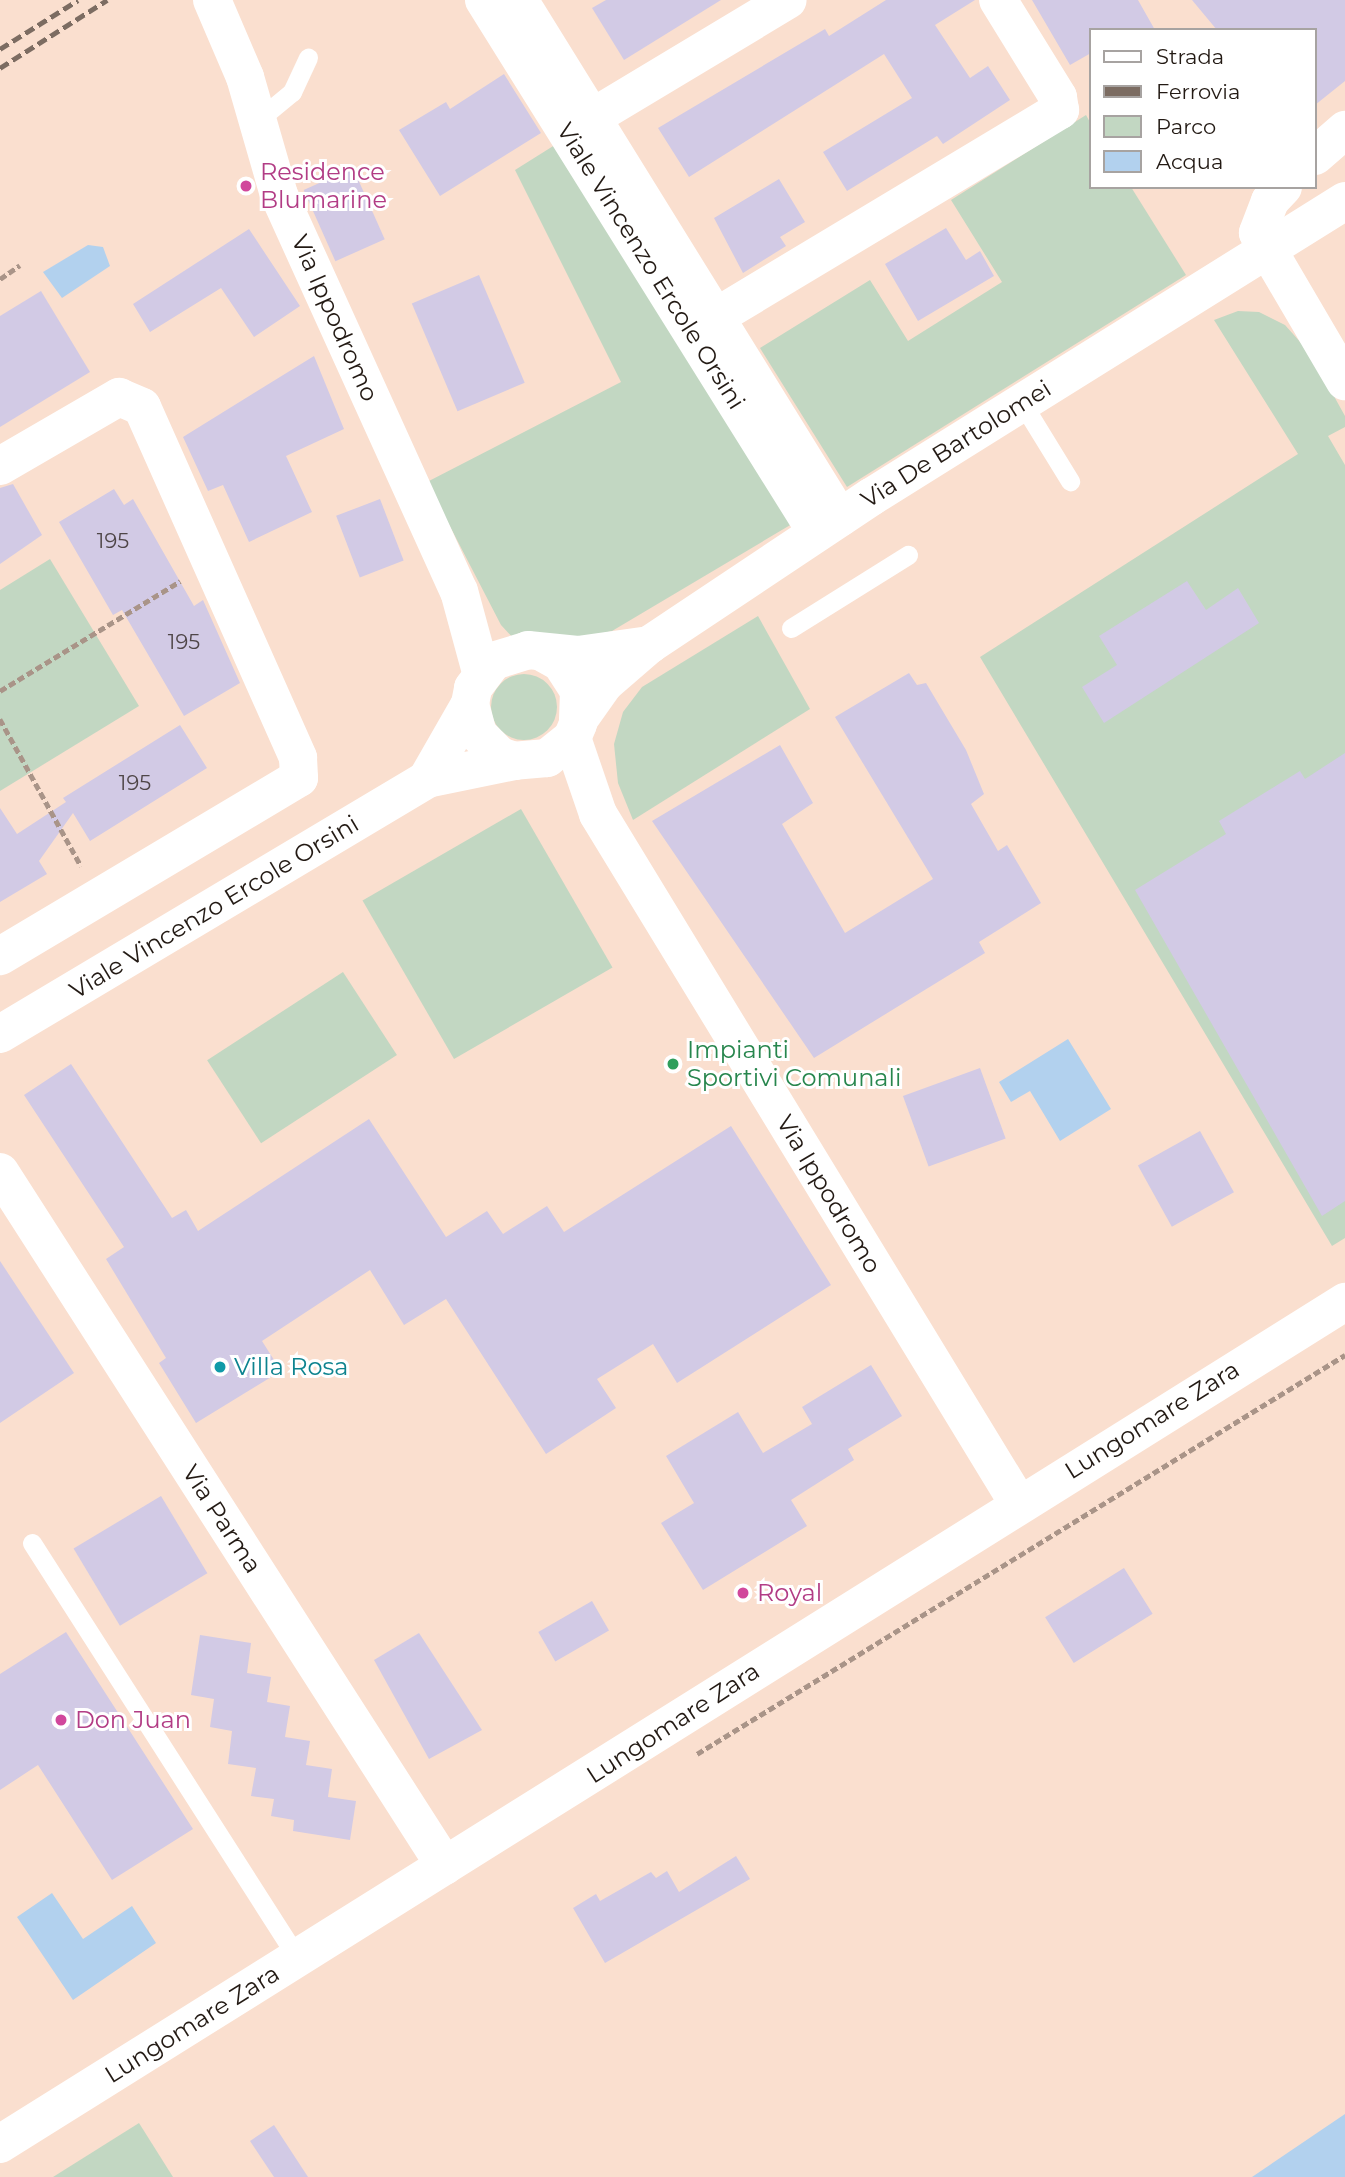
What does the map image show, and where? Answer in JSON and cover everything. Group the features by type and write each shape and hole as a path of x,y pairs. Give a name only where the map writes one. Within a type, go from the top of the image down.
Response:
{"street":[{"name":"Via Ippodromo","path":"212,0 257,120 279,195 459,591 502,671"},
{"name":"Viale Vincenzo Ercole Orsini","path":"484,0 828,526"},
{"name":"Viale Vincenzo Ercole Orsini","path":"519,0 719,316 828,526"},
{"name":"Viale Vincenzo Ercole Orsini","path":"593,117 788,0"},
{"name":"Viale Vincenzo Ercole Orsini","path":"719,316 1060,110 1058,97 998,0"},
{"path":"1317,154 1345,130"},
{"path":"1281,189 1270,201 1258,233 1345,381"},
{"name":"Via De Bartolomei","path":"576,728 604,684 649,645 828,526 1345,201"},
{"path":"0,466 119,397 128,396 142,407 298,758 299,778 0,956"},
{"name":"Via De Bartolomei","path":"502,671 649,645"},
{"name":"Via Ippodromo","path":"502,671 572,676 579,691 576,728 598,814 1018,1503"},
{"name":"Via Ippodromo","path":"502,671 471,720 487,747 523,761 598,814"},
{"path":"427,779 502,671"},
{"path":"427,779 547,758 576,728"},
{"name":"Viale Vincenzo Ercole Orsini","path":"0,1034 427,779"},
{"name":"Via Parma","path":"0,1172 445,1866"},
{"name":"Lungomare Zara","path":"0,2144 298,1959 1018,1503 1345,1302"}],"lane":[{"path":"257,120 292,92 308,58"},
{"path":"1022,403 1070,481"},
{"path":"791,628 908,555"},
{"path":"32,1543 298,1959"}],"path":[{"path":"0,279 20,265"},
{"path":"0,691 210,563"},
{"path":"0,719 99,897"},
{"name":"Lungomare Zara","path":"691,1758 1345,1355"}],"green space":[{"path":"1086,115 1090,122 1090,189 1132,189 1186,275 847,487 760,348 870,280 908,341 1002,282 951,200"},
{"path":"558,143 792,524 612,631 554,645 514,639 501,625 427,482 621,382 515,170"},
{"path":"1238,311 1259,312 1285,325 1310,353 1345,416 1345,427 1328,436 1345,465 1345,1238 1332,1246 980,657 1298,454 1214,320"},
{"path":"50,559 139,706 0,791 0,590"},
{"path":"758,616 810,709 633,820 618,783 614,744 623,712 642,687"},
{"path":"530,674 548,683 555,694 555,720 548,731 537,738 518,740 500,731 493,720 491,701 500,683 511,676"},
{"path":"521,809 612,967 454,1059 363,900"},
{"path":"343,972 397,1055 261,1143 207,1060"},
{"path":"139,2123 173,2177 53,2177"}],"water":[{"path":"88,245 103,247 110,266 62,298 43,272"},
{"path":"1068,1039 1111,1109 1060,1141 1030,1091 1011,1102 999,1082"},
{"path":"52,1893 83,1939 132,1906 156,1943 73,2000 17,1917"},
{"path":"1345,2114 1345,2177 1252,2177"}],"building":[{"path":"606,0 721,0 624,60 592,8"},
{"path":"886,0 975,0 935,25 970,78 988,66 1010,100 943,144 937,136 847,191 823,152 912,98 884,54 689,177 658,128 825,29 829,36"},
{"path":"1032,0 1138,0 1154,28 1090,28 1090,54 1070,65"},
{"path":"1192,0 1345,0 1345,81 1317,103 1317,28 1215,28"},
{"path":"504,74 541,133 440,196 399,130 446,102 450,109"},
{"path":"353,168 385,239 335,261 304,190"},
{"path":"779,179 805,222 780,237 786,246 743,273 714,218"},
{"path":"946,228 966,260 980,251 994,276 918,321 885,264"},
{"path":"249,229 300,306 254,337 221,288 150,332 133,304"},
{"path":"479,275 525,383 458,411 412,304"},
{"path":"41,291 90,372 0,427 0,316"},
{"path":"314,356 344,429 286,456 312,512 249,542 223,485 208,491 183,437"},
{"path":"13,484 42,535 0,564 0,488"},
{"path":"114,489 124,505 133,499 194,606 203,600 240,683 184,716 122,610 113,615 59,522"},
{"path":"380,499 404,561 360,577 336,516"},
{"path":"1187,581 1206,610 1238,588 1259,623 1104,723 1082,687 1117,665 1099,636"},
{"path":"909,673 917,685 926,683 966,750 984,794 971,804 998,851 1007,845 1041,903 979,942 985,953 814,1058 652,821 780,745 813,803 782,824 845,933 933,879 835,717"},
{"path":"180,725 207,768 90,841 73,813 39,861 47,874 0,902 0,808 17,834 66,802 63,798"},
{"path":"1345,753 1345,1201 1322,1216 1135,890 1226,834 1219,821 1300,771 1305,779"},
{"path":"71,1064 172,1218 186,1210 198,1231 369,1119 446,1237 487,1211 503,1234 547,1206 564,1232 731,1126 831,1285 677,1383 653,1344 597,1379 616,1408 546,1454 446,1299 404,1325 370,1270 262,1341 281,1371 196,1423 159,1363 166,1358 106,1259 124,1247 24,1095"},
{"path":"980,1068 1006,1138 929,1167 903,1096"},
{"path":"1200,1131 1234,1192 1172,1227 1138,1165"},
{"path":"0,1261 74,1373 0,1423"},
{"path":"871,1365 902,1416 848,1449 854,1460 791,1500 807,1526 703,1590 661,1523 694,1503 666,1456 738,1412 763,1453 812,1424 802,1407"},
{"path":"161,1496 207,1573 120,1626 74,1549"},
{"path":"1124,1568 1153,1614 1074,1663 1045,1617"},
{"path":"592,1601 609,1630 555,1661 538,1632"},
{"name":"Don Juan","path":"66,1632 193,1829 112,1880 38,1765 0,1790 0,1674"},
{"path":"419,1633 482,1730 429,1759 374,1660"},
{"path":"200,1635 251,1643 247,1673 271,1677 267,1702 290,1706 285,1737 310,1741 306,1765 332,1769 328,1797 356,1801 350,1840 293,1831 294,1820 271,1816 274,1799 251,1796 256,1768 228,1764 232,1731 210,1727 214,1699 191,1695"},
{"path":"736,1856 750,1879 605,1963 573,1908 596,1894 600,1901 651,1872 656,1878 667,1871 679,1892"},
{"path":"274,2125 308,2177 274,2177 250,2141"}],"railway":[{"path":"0,49 78,0"},
{"path":"0,68 107,0"}],"place":[{"name":"Residence Blumarine","path":"246,186"},
{"name":"Impianti Sportivi Comunali","path":"673,1064"},
{"name":"Villa Rosa","path":"220,1367"},
{"name":"Royal","path":"743,1593"},
{"name":"Don Juan","path":"61,1720"}]}
